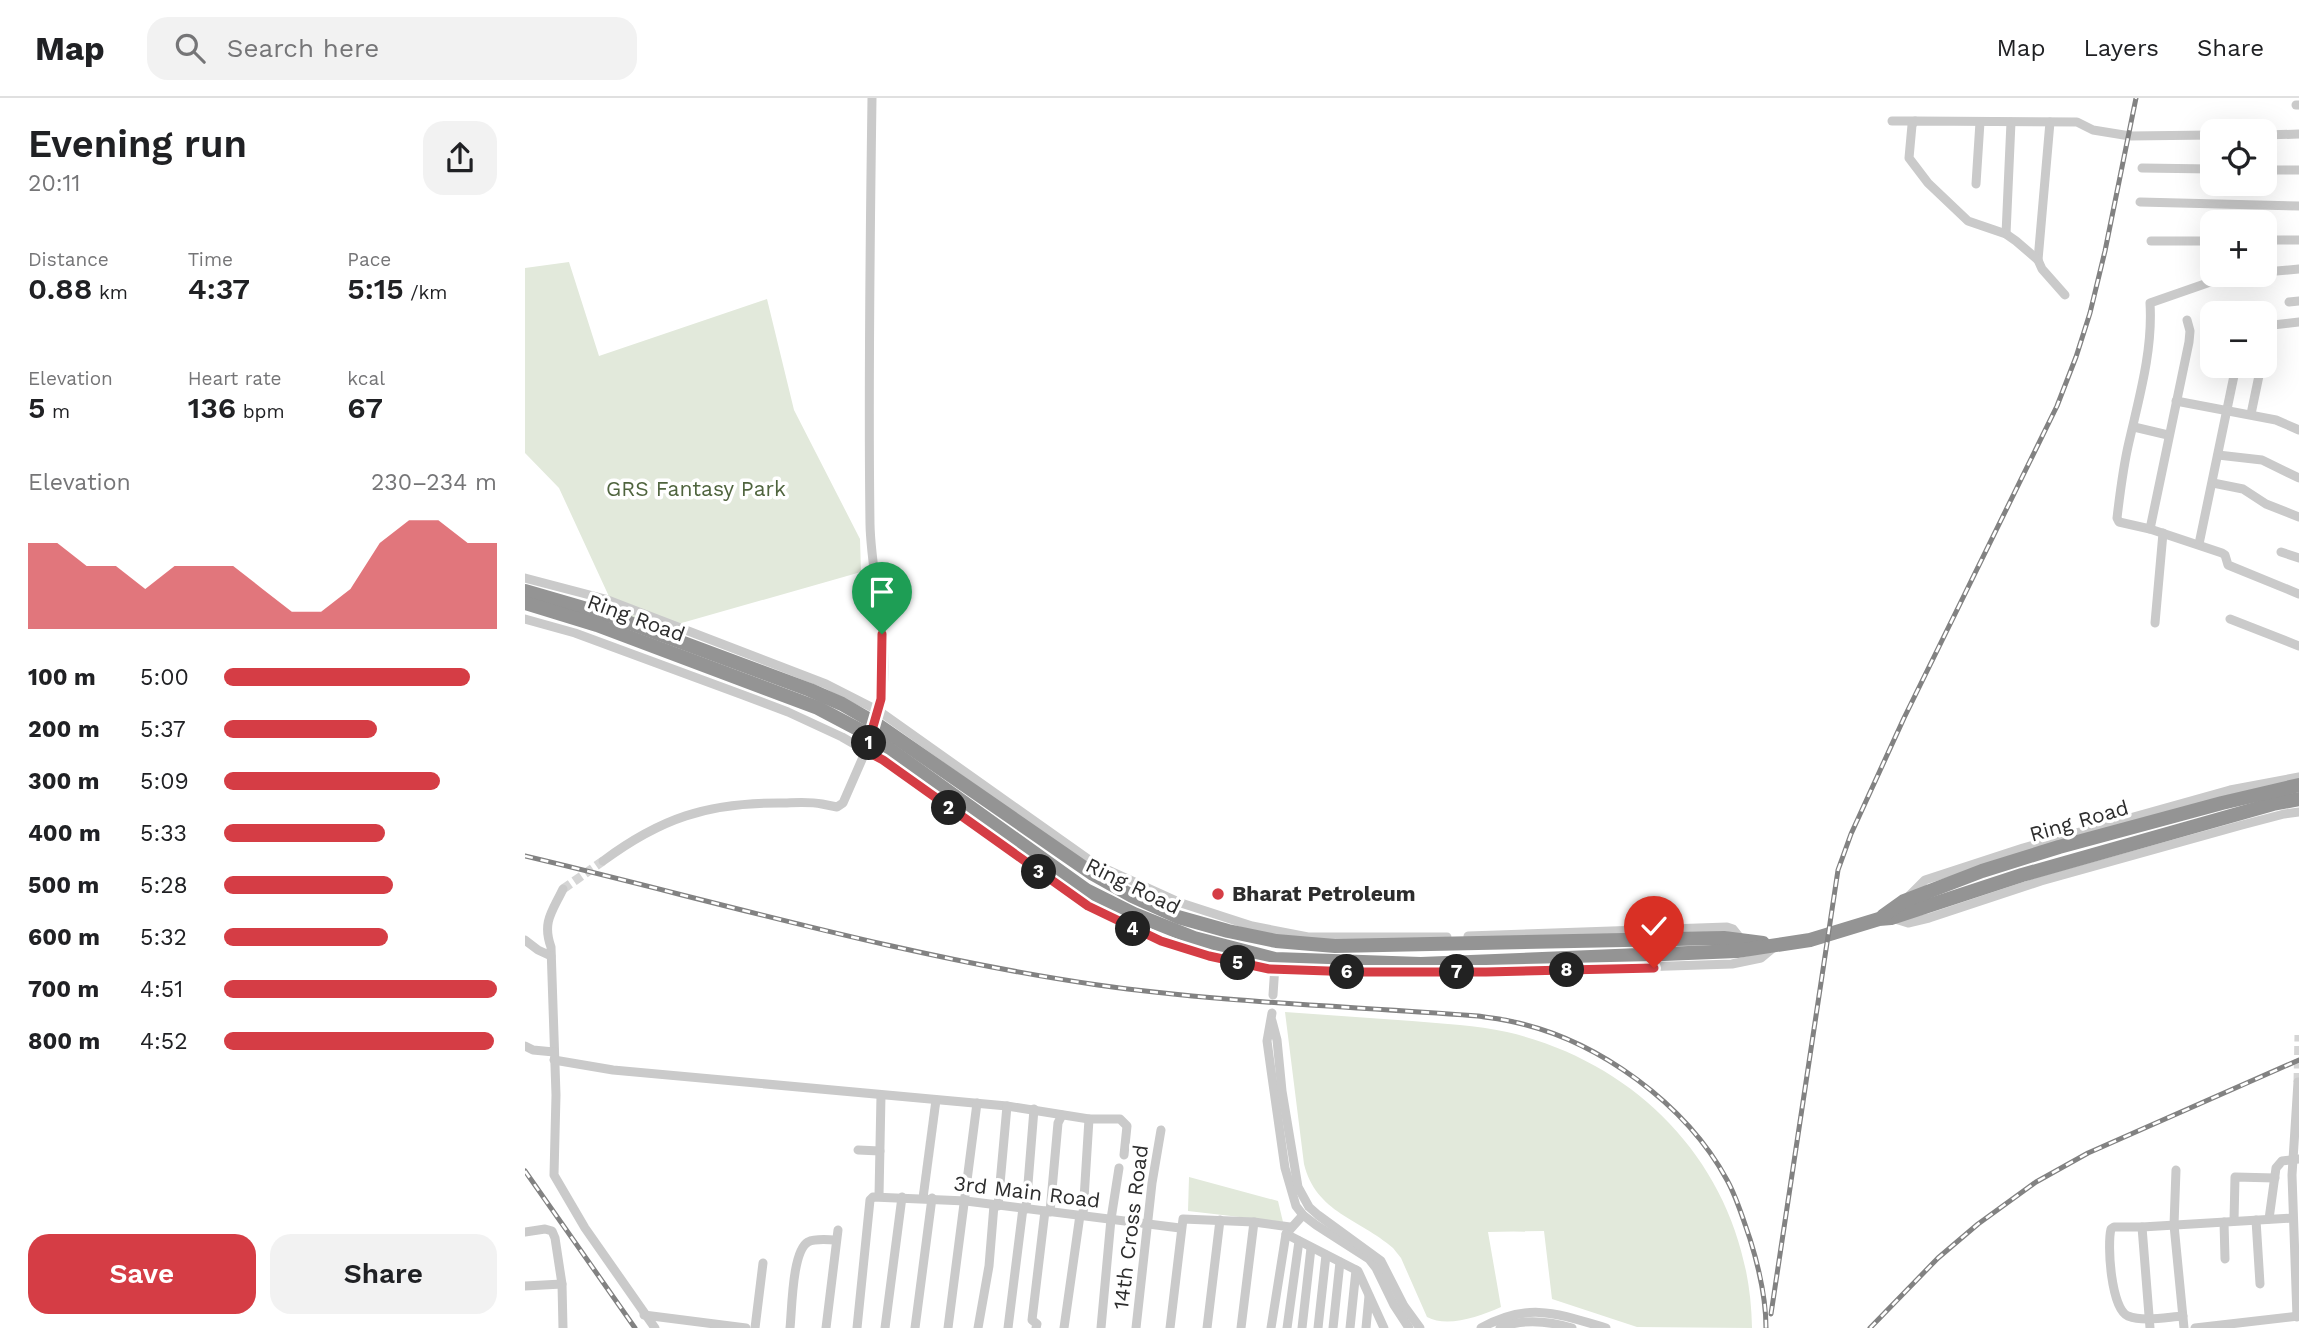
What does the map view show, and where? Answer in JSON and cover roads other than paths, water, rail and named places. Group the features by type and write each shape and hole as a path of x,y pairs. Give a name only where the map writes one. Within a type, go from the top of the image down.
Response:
{"highway":[{"name":"Ring Road","path":"525,591 611,616 810,690 875,723 1093,874 1178,916 1228,931 1276,941 1335,946 1741,939 1782,944"},
{"name":"Ring Road","path":"525,603 597,625 818,708 875,723 1086,890 1134,914 1194,938 1275,964 1421,964 1737,951 1810,940 2022,875 2299,799"},
{"name":"Ring Road","path":"1885,918 1904,901 1977,873 2059,847 2243,797 2299,785"}],"street":[{"path":"603,860 627,843 663,824 709,808 767,803 822,804 837,807 843,803 866,751 875,723 882,678 882,634 870,514 872,98"},
{"path":"1892,121 2077,122 2092,130 2130,136 2200,135"},
{"path":"1915,121 1912,125 1909,158 1917,172 1968,221 2005,234 2038,260 2042,269 2065,295"},
{"path":"1976,184 1980,122"},
{"path":"2005,234 2011,122"},
{"path":"2038,260 2050,122"},
{"path":"2277,135 2299,134"},
{"path":"2142,168 2200,169"},
{"path":"2277,170 2299,170"},
{"path":"2140,202 2299,206"},
{"path":"2277,240 2299,240"},
{"path":"2151,241 2200,241"},
{"path":"2277,271 2299,269"},
{"path":"2200,286 2150,303 2151,335 2117,518 2119,522 2199,544 2225,555 2228,565 2299,594"},
{"path":"2150,529 2189,342 2187,320"},
{"path":"2277,324 2299,322"},
{"path":"2199,544 2233,378"},
{"path":"2251,414 2258,378"},
{"path":"2176,401 2226,412 2251,414 2276,420 2299,430"},
{"path":"2134,427 2168,435"},
{"path":"2218,455 2262,460 2299,478"},
{"path":"2213,483 2243,489 2266,504 2299,517"},
{"path":"2155,623 2163,533"},
{"path":"2281,552 2299,558"},
{"path":"525,578 605,599 826,684 875,723"},
{"path":"2230,619 2299,646"},
{"path":"525,620 575,633 788,712 866,751 883,760 1088,906 1161,941 1209,956 1275,964 1273,995"},
{"path":"1904,901 1925,880 1980,862 2230,790 2299,776"},
{"path":"1885,918 1907,923 1929,918 2041,881 2242,825 2299,812"},
{"path":"563,889 546,926 551,956 556,1095 554,1175 585,1228 655,1328"},
{"path":"525,940 551,956"},
{"path":"1409,1328 1369,1259 1303,1215 1290,1194 1267,1041 1271,1016 1277,1040 1297,1187 1318,1215 1381,1261 1404,1306 1420,1328"},
{"path":"525,1046 613,1070 1007,1106 1089,1119 1120,1119 1127,1126 1124,1154"},
{"path":"2195,1328 2280,1324 2298,1317 2295,1223 2298,1082"},
{"path":"857,1328 880,1151 881,1095"},
{"path":"915,1328 936,1100"},
{"path":"949,1328 977,1103"},
{"path":"978,1328 989,1266 1007,1106"},
{"path":"1008,1328 1025,1208 1034,1109"},
{"path":"1036,1328 1036,1323 1032,1320 1058,1123 1062,1115"},
{"path":"1064,1328 1081,1215 1089,1119"},
{"name":"14th Cross Road","path":"1136,1328 1147,1223 1161,1130"},
{"path":"858,1150 880,1151"},
{"path":"2269,1219 2279,1164 2296,1159"},
{"path":"1101,1328 1111,1219 1119,1168"},
{"path":"2176,1170 2175,1225 2184,1328"},
{"path":"2234,1221 2235,1177 2275,1178"},
{"path":"885,1328 902,1197"},
{"name":"3rd Main Road","path":"875,1198 966,1201 1181,1228"},
{"path":"1271,1328 1288,1230 1303,1215"},
{"path":"1170,1328 1181,1228 1183,1219 1187,1218 1254,1222 1288,1230 1299,1241 1356,1270 1370,1294 1382,1326"},
{"path":"2183,1316 2149,1323 2127,1316 2119,1308 2113,1291 2111,1228 2269,1219 2295,1223"},
{"path":"1207,1328 1220,1220"},
{"path":"2256,1220 2260,1284"},
{"path":"1241,1328 1254,1222"},
{"path":"2224,1222 2225,1259"},
{"path":"2142,1227 2149,1323"},
{"path":"525,1233 545,1229 552,1231 555,1238 562,1284 563,1328"},
{"path":"790,1328 795,1268 806,1243 837,1235 826,1328"},
{"path":"1287,1328 1299,1241"},
{"path":"1302,1328 1311,1248"},
{"path":"1318,1328 1326,1255"},
{"path":"1333,1328 1340,1262"},
{"path":"755,1328 763,1263"},
{"path":"1350,1328 1356,1270"},
{"path":"525,1286 562,1284"},
{"path":"1366,1328 1370,1294"},
{"path":"1481,1328 1497,1319 1522,1311 1548,1313 1606,1328"},
{"path":"644,1315 716,1327 746,1328"},
{"path":"1500,1328 1512,1323 1569,1328"}],"tunnel":[{"path":"563,889 603,861"},
{"path":"2298,1082 2299,1035"}],"railway":[{"path":"1771,1314 1838,870 1851,834 1904,718 2057,406 2076,357 2105,251 2136,98"},
{"path":"525,856 882,944 1025,973 1193,996 1478,1016 1546,1031 1577,1044 1637,1079 1664,1101 1710,1152 1731,1187 1750,1239 1761,1283 1766,1328"},
{"path":"1870,1328 1938,1258 1978,1224 2036,1182 2088,1153 2299,1060"},
{"path":"525,1171 635,1328"}],"place":[{"name":"Bharat Petroleum","path":"1218,894"}],"park label":[{"name":"GRS Fantasy Park","path":"696,489"}]}
